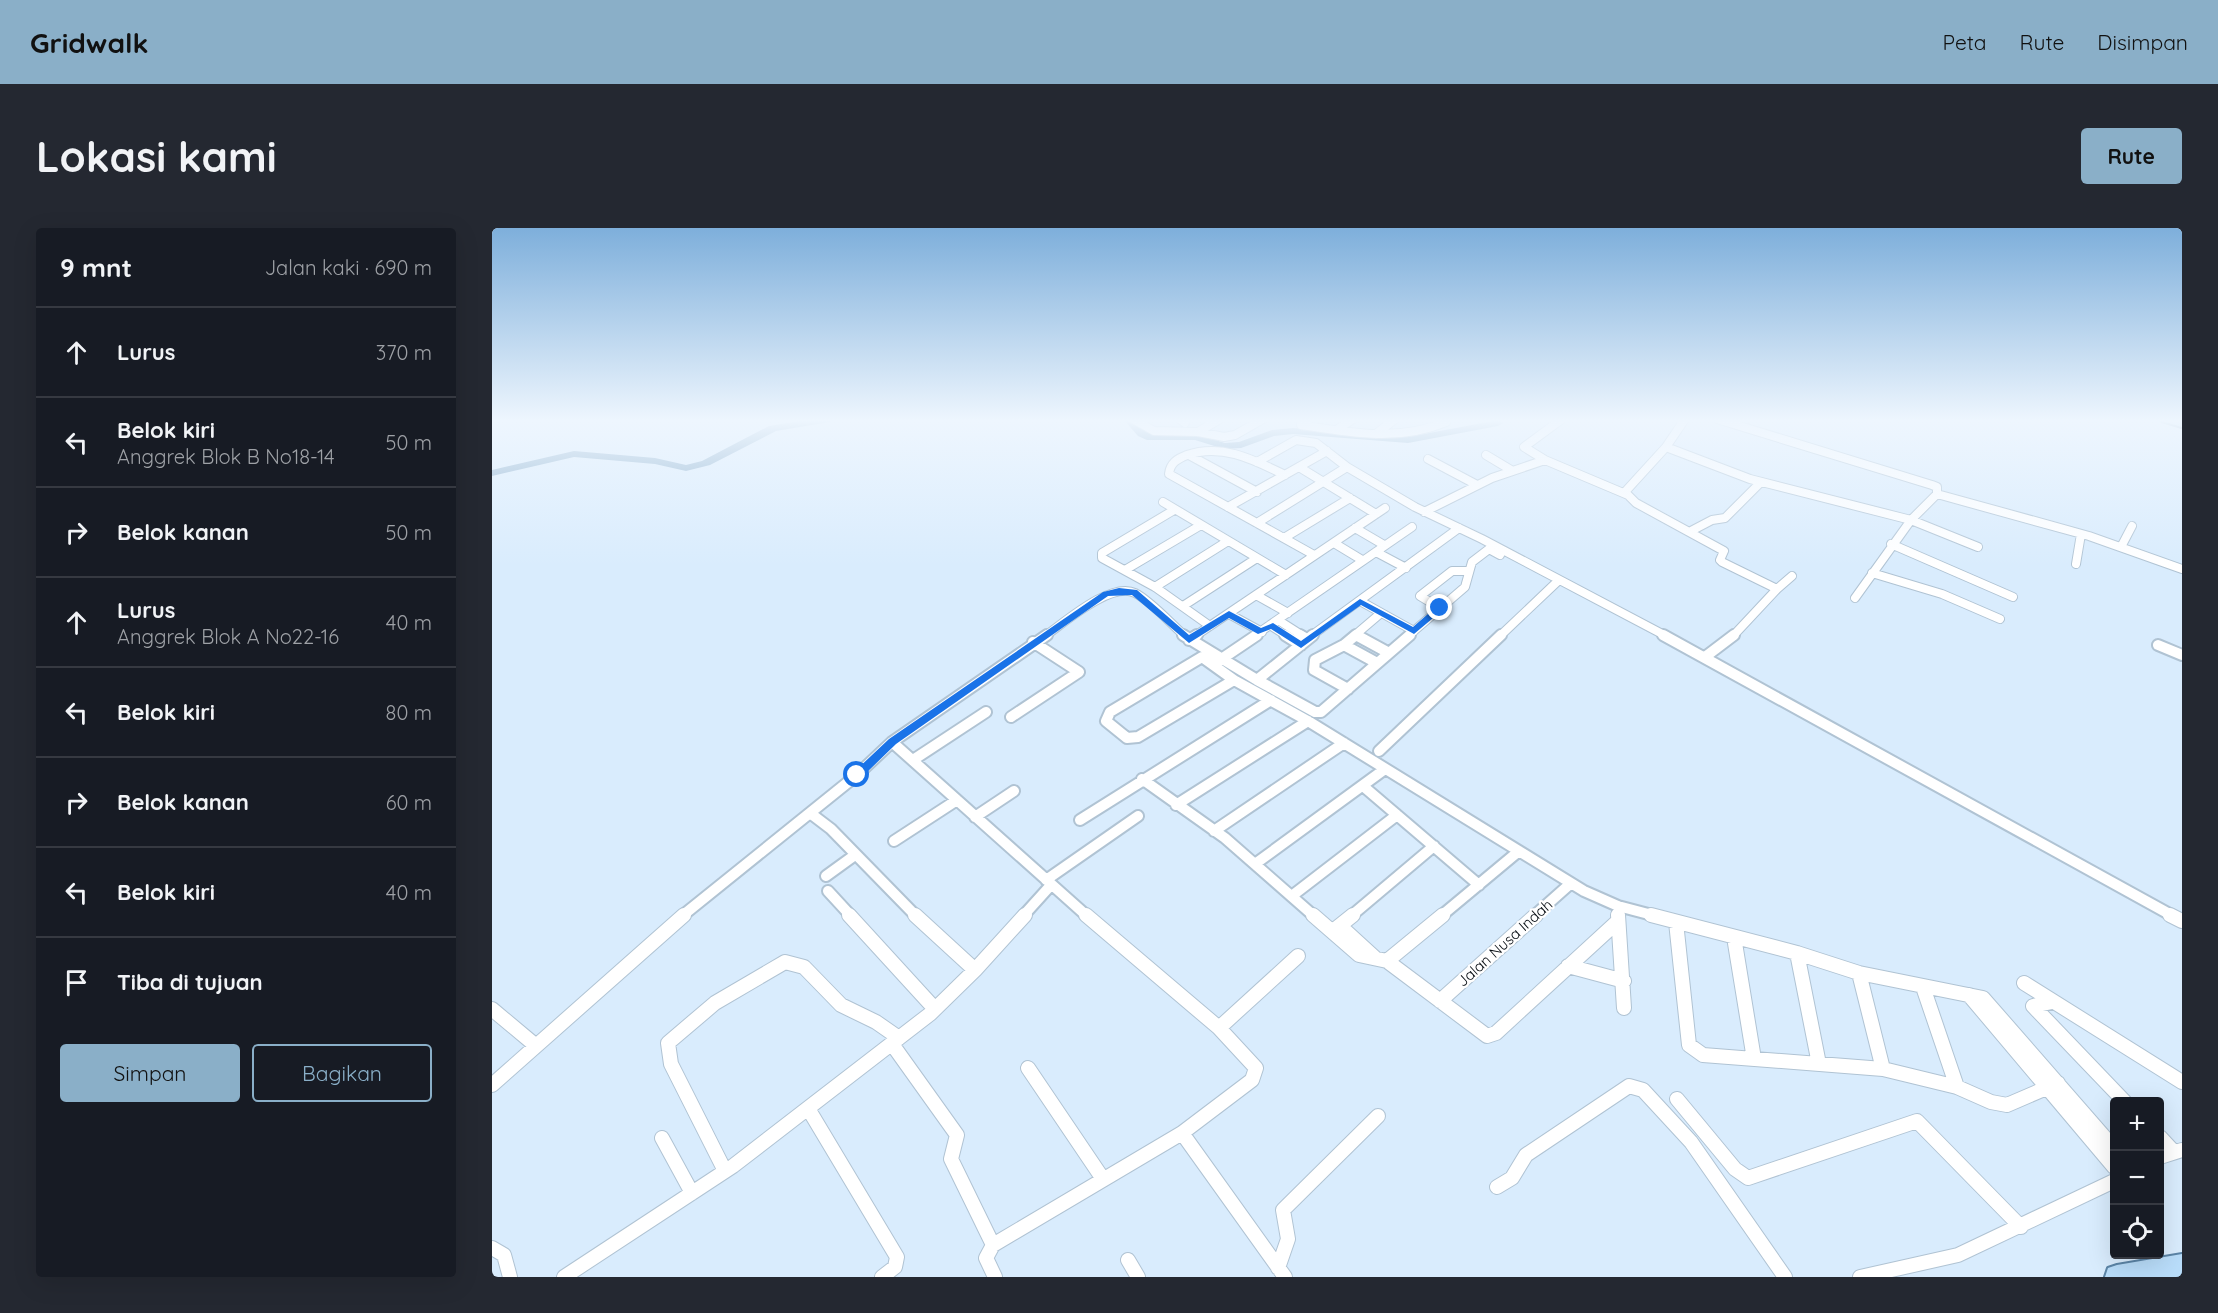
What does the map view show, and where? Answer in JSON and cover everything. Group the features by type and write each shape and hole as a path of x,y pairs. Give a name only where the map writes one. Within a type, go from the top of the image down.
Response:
{"main road":[{"path":"2117,1277 2182,1266"}],"street":[{"path":"1170,468 1169,474 1314,555"},
{"path":"1214,468 1257,492"},
{"path":"1270,468 1285,475"},
{"path":"1228,507 1297,468"},
{"path":"1301,468 1376,514"},
{"path":"1257,523 1345,468"},
{"path":"1349,468 1428,514 1441,524 1457,529 1559,580 1705,657 2182,921"},
{"path":"1445,468 1478,485"},
{"path":"1428,514 1478,485 1518,468"},
{"path":"1564,468 1628,495 1724,551 1720,560 1722,562 1777,589"},
{"path":"1628,495 1649,468"},
{"path":"1723,468 1761,482 1911,520 1978,547"},
{"path":"1855,598 1891,544 1937,494 1937,487 1876,468"},
{"path":"1691,531 1718,519 1751,494 1761,482"},
{"path":"1937,494 2080,534 2182,569"},
{"path":"1284,538 1350,498"},
{"path":"1163,502 1286,575"},
{"path":"1189,640 1385,508"},
{"path":"1174,510 1102,554 1101,558 1155,587 1210,626"},
{"path":"1125,570 1201,525"},
{"path":"2121,547 2132,526"},
{"path":"1220,660 1412,527"},
{"path":"1355,528 1384,545"},
{"path":"1257,680 1304,642 1457,529"},
{"path":"2076,564 2080,534"},
{"path":"1155,587 1228,542"},
{"path":"1334,543 1362,560"},
{"path":"1891,544 2013,597"},
{"path":"1494,548 1518,565"},
{"path":"492,1085 717,887 857,775 892,742 1033,642 1106,594 1119,591 1134,592 1189,640 1220,660 1315,712 1322,712 1465,586 1472,562 1494,548"},
{"path":"1376,552 1406,568"},
{"path":"1183,606 1257,558"},
{"path":"1440,608 1420,596 1452,571 1468,571"},
{"path":"1872,573 1942,594 2000,619"},
{"path":"1705,657 1731,638 1792,576"},
{"path":"1379,751 1559,580"},
{"path":"1256,595 1288,612"},
{"path":"1360,602 1414,631"},
{"path":"1348,689 1314,670 1313,664 1322,654 1344,645 1381,613"},
{"path":"1229,614 1262,632"},
{"path":"1274,622 1304,642"},
{"path":"1356,635 1389,652"},
{"path":"1011,717 1079,674 1033,642"},
{"path":"1344,645 1377,663"},
{"path":"2158,645 2182,655"},
{"path":"1234,680 1132,738 1127,738 1106,721 1107,717 1147,688 1202,657 1234,680 1308,721 1570,884 1618,906 1797,953 1859,973 1976,997 2053,1085 2110,1143"},
{"path":"1080,819 1271,700"},
{"path":"913,760 986,712"},
{"path":"1176,805 1308,721"},
{"path":"892,742 1048,882 1219,1028 1255,1066 1255,1076 1182,1133 993,1245 986,1258 995,1277"},
{"path":"1214,831 1344,743"},
{"path":"1254,864 1385,769"},
{"path":"1142,779 1214,831 1336,929 1359,955 1382,960 1487,1036 1496,1033 1616,923"},
{"path":"1362,786 1479,885"},
{"path":"975,817 1014,791"},
{"path":"894,841 957,800"},
{"path":"810,813 831,829 900,901 975,970"},
{"path":"1293,895 1397,815"},
{"path":"564,1277 725,1172 809,1110 935,1009 975,970 1048,882 1138,816"},
{"path":"1336,929 1434,846"},
{"path":"1382,960 1519,851"},
{"path":"826,876 855,855"},
{"name":"Jalan Nusa Indah","path":"1440,1001 1570,884"},
{"path":"828,891 935,1009"},
{"path":"1618,906 1616,923 1624,981 1624,1008"},
{"path":"1676,922 1689,1046 1694,1052 1883,1069 1957,1087 1999,1105 2007,1105 2053,1085"},
{"path":"1734,937 1754,1059"},
{"path":"1797,953 1819,1064"},
{"path":"1219,1028 1298,957"},
{"path":"725,1172 671,1064 668,1043 715,1003 785,962 804,967 841,1005 876,1022 895,1041 957,1135 951,1159 993,1245"},
{"path":"1568,966 1624,981"},
{"path":"1859,973 1883,1069"},
{"path":"2024,983 2182,1082"},
{"path":"1923,987 1957,1087"},
{"path":"2052,1002 2033,1006 2121,1097"},
{"path":"492,1009 535,1045"},
{"path":"1028,1068 1103,1179"},
{"path":"2053,1085 2110,1160"},
{"path":"1497,1187 1512,1178 1526,1155 1629,1086 1643,1090 1691,1142 1785,1277"},
{"path":"1677,1099 1735,1169 1748,1178 1769,1173 1917,1121 2021,1227"},
{"path":"809,1110 897,1257 895,1268 882,1277"},
{"path":"1281,1272 1288,1239 1283,1210 1378,1116"},
{"path":"1182,1133 1281,1272"},
{"path":"662,1138 692,1193"},
{"path":"1860,1277 1958,1255 2110,1183"},
{"path":"492,1248 504,1255 510,1277"},
{"path":"1128,1260 1138,1277"}],"waterway":[{"path":"492,473 514,468"}],"route":[{"path":"857,775 892,742 1001,664 1106,594 1119,591 1134,592 1189,640 1229,614 1262,632 1270,625 1301,645 1360,602 1414,631 1440,608"}]}
